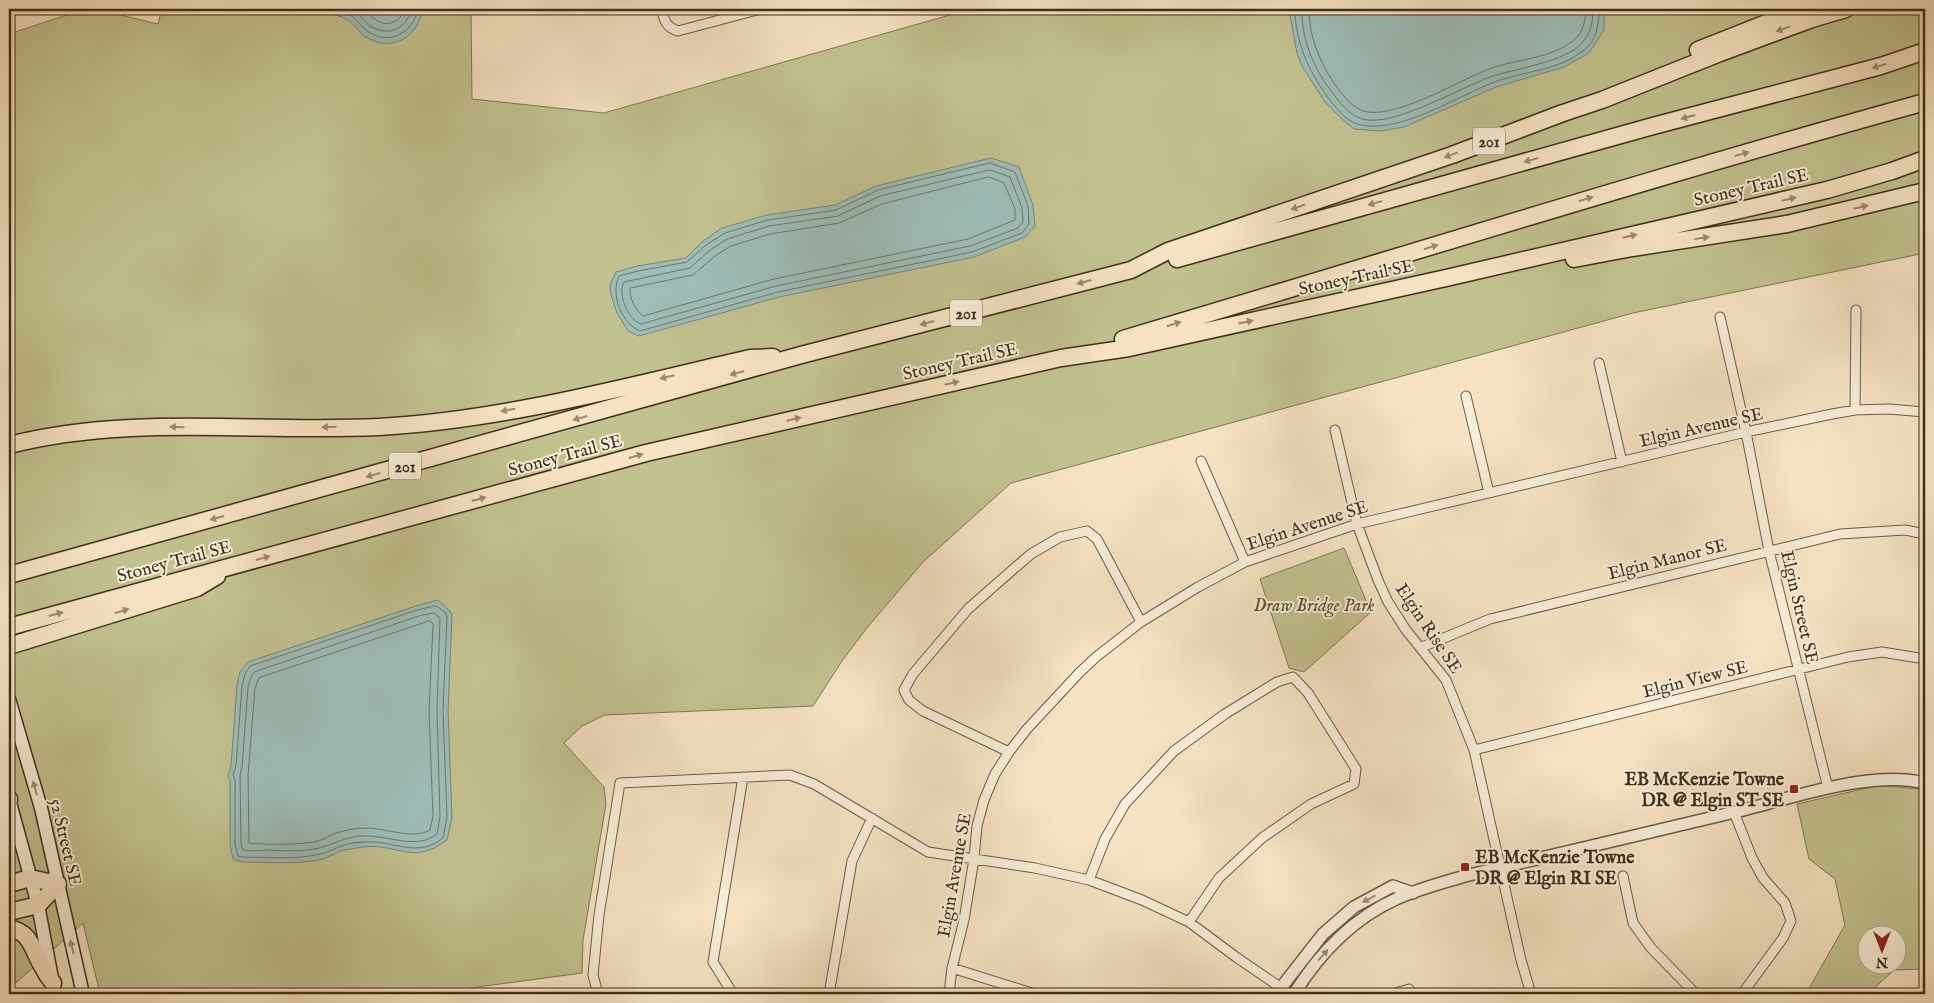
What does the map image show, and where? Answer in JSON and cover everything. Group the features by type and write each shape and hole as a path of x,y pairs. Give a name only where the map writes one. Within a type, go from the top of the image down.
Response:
{"highway":[{"path":"1563,112 1631,78 1802,9"},
{"name":"Stoney Trail SE","path":"9,575 801,356 1131,270 1168,251 1452,155 1563,112 1602,100 1812,18 1846,9"},
{"path":"1131,270 1653,126 1880,66 1925,51"},
{"path":"1061,358 1584,200 1925,102"},
{"name":"Stoney Trail SE","path":"9,627 646,453 1061,358 1129,348 1446,278 1828,190 1925,159"},
{"path":"1446,278 1504,273 1632,248 1787,224 1925,191"},
{"path":"9,445 37,438 87,430 154,427 376,427 438,423 564,400 750,358 801,356"},
{"path":"9,435 37,438"},
{"path":"9,646 197,588 233,566"},
{"path":"9,884 30,878 58,884"},
{"path":"9,912 38,905 58,884"},
{"path":"9,928 19,930 29,938 54,989"}],"main road":[{"name":"52 Street SE","path":"9,699 41,808 83,994"},
{"path":"9,799 38,905 54,989"}],"street":[{"path":"662,9 664,21 673,29 678,30 760,9"},
{"path":"1855,410 1856,310"},
{"name":"Elgin Street SE","path":"1720,317 1746,432 1769,551 1828,788"},
{"path":"1600,363 1622,462"},
{"path":"1466,396 1489,492"},
{"name":"Elgin Avenue SE","path":"949,994 952,968 964,920 974,860 977,826 984,800 995,774 1027,728 1079,673 1142,622 1198,587 1245,562 1357,524 1489,492 1746,432 1855,410 1889,409 1925,412"},
{"name":"Elgin Rise SE","path":"1335,430 1357,524 1388,602 1406,630 1422,647 1446,680 1474,750 1499,868 1531,994"},
{"path":"1201,461 1245,562"},
{"name":"Elgin Manor SE","path":"1422,647 1490,619 1840,534 1905,530 1925,534"},
{"path":"1009,752 923,710 909,700 904,690 912,674 968,609 1031,554 1060,537 1087,531 1098,539 1142,622"},
{"name":"Elgin View SE","path":"1474,750 1848,657 1882,652 1925,659"},
{"path":"1089,880 1105,839 1124,804 1174,751 1225,714 1277,682 1293,677 1308,693 1356,770 1354,784 1311,804 1262,838 1219,878 1189,922"},
{"path":"598,994 593,975 599,915 620,783 790,775 814,784 928,852 1035,868 1089,880 1142,900 1189,922 1278,991 1292,994 1308,971 1338,938 1395,899 1413,893 1465,876 1828,788 1909,778 1925,783"},
{"path":"733,994 714,962 743,777"},
{"path":"1734,812 1752,858 1763,878 1785,903 1791,920 1783,938 1742,994"},
{"path":"829,994 852,861 872,818"},
{"path":"1623,876 1633,923 1651,948 1696,994"},
{"path":"1278,991 1323,934 1354,907 1393,886 1413,893"},
{"path":"952,968 1035,994"},
{"path":"1392,994 1409,989"}],"green space":[{"path":"85,9 96,9 158,24 162,9 471,9 472,99 604,113 971,9 1925,9 1925,253 1633,313 1011,483 923,562 866,629 842,661 813,706 605,715 582,726 564,743 604,787 606,804 583,940 582,973 463,989 463,994 100,994 83,923 9,989 9,34"},
{"name":"Draw Bridge Park","path":"1344,548 1371,612 1304,672 1289,668 1260,579"},
{"path":"1890,786 1925,790 1925,969 1906,970 1906,926 1856,926 1856,976 1888,976 1868,994 1806,994 1845,925 1835,879 1809,859 1797,804 1871,787"}],"water":[{"path":"293,9 423,9 416,27 410,34 394,43 385,43 376,42 366,37 342,17"},
{"path":"1291,9 1604,9 1604,30 1589,53 1564,67 1496,87 1404,127 1380,131 1354,129 1325,102 1302,66 1297,53 1290,16"},
{"path":"991,158 1019,167 1033,205 1035,226 1025,237 974,257 779,297 639,336 628,331 617,313 610,285 616,272 637,266 686,258 703,241 722,228 767,215 835,205 876,186"},
{"path":"438,600 452,614 448,711 452,818 447,840 435,848 415,853 386,848 363,847 344,850 323,859 303,862 242,862 233,859 230,845 230,780 228,776 231,766 237,685 240,672 248,662"}],"place":[{"name":"EB McKenzie Towne DR @ Elgin ST SE","path":"1794,789"},
{"name":"EB McKenzie Towne DR @ Elgin RI SE","path":"1465,867"}]}
